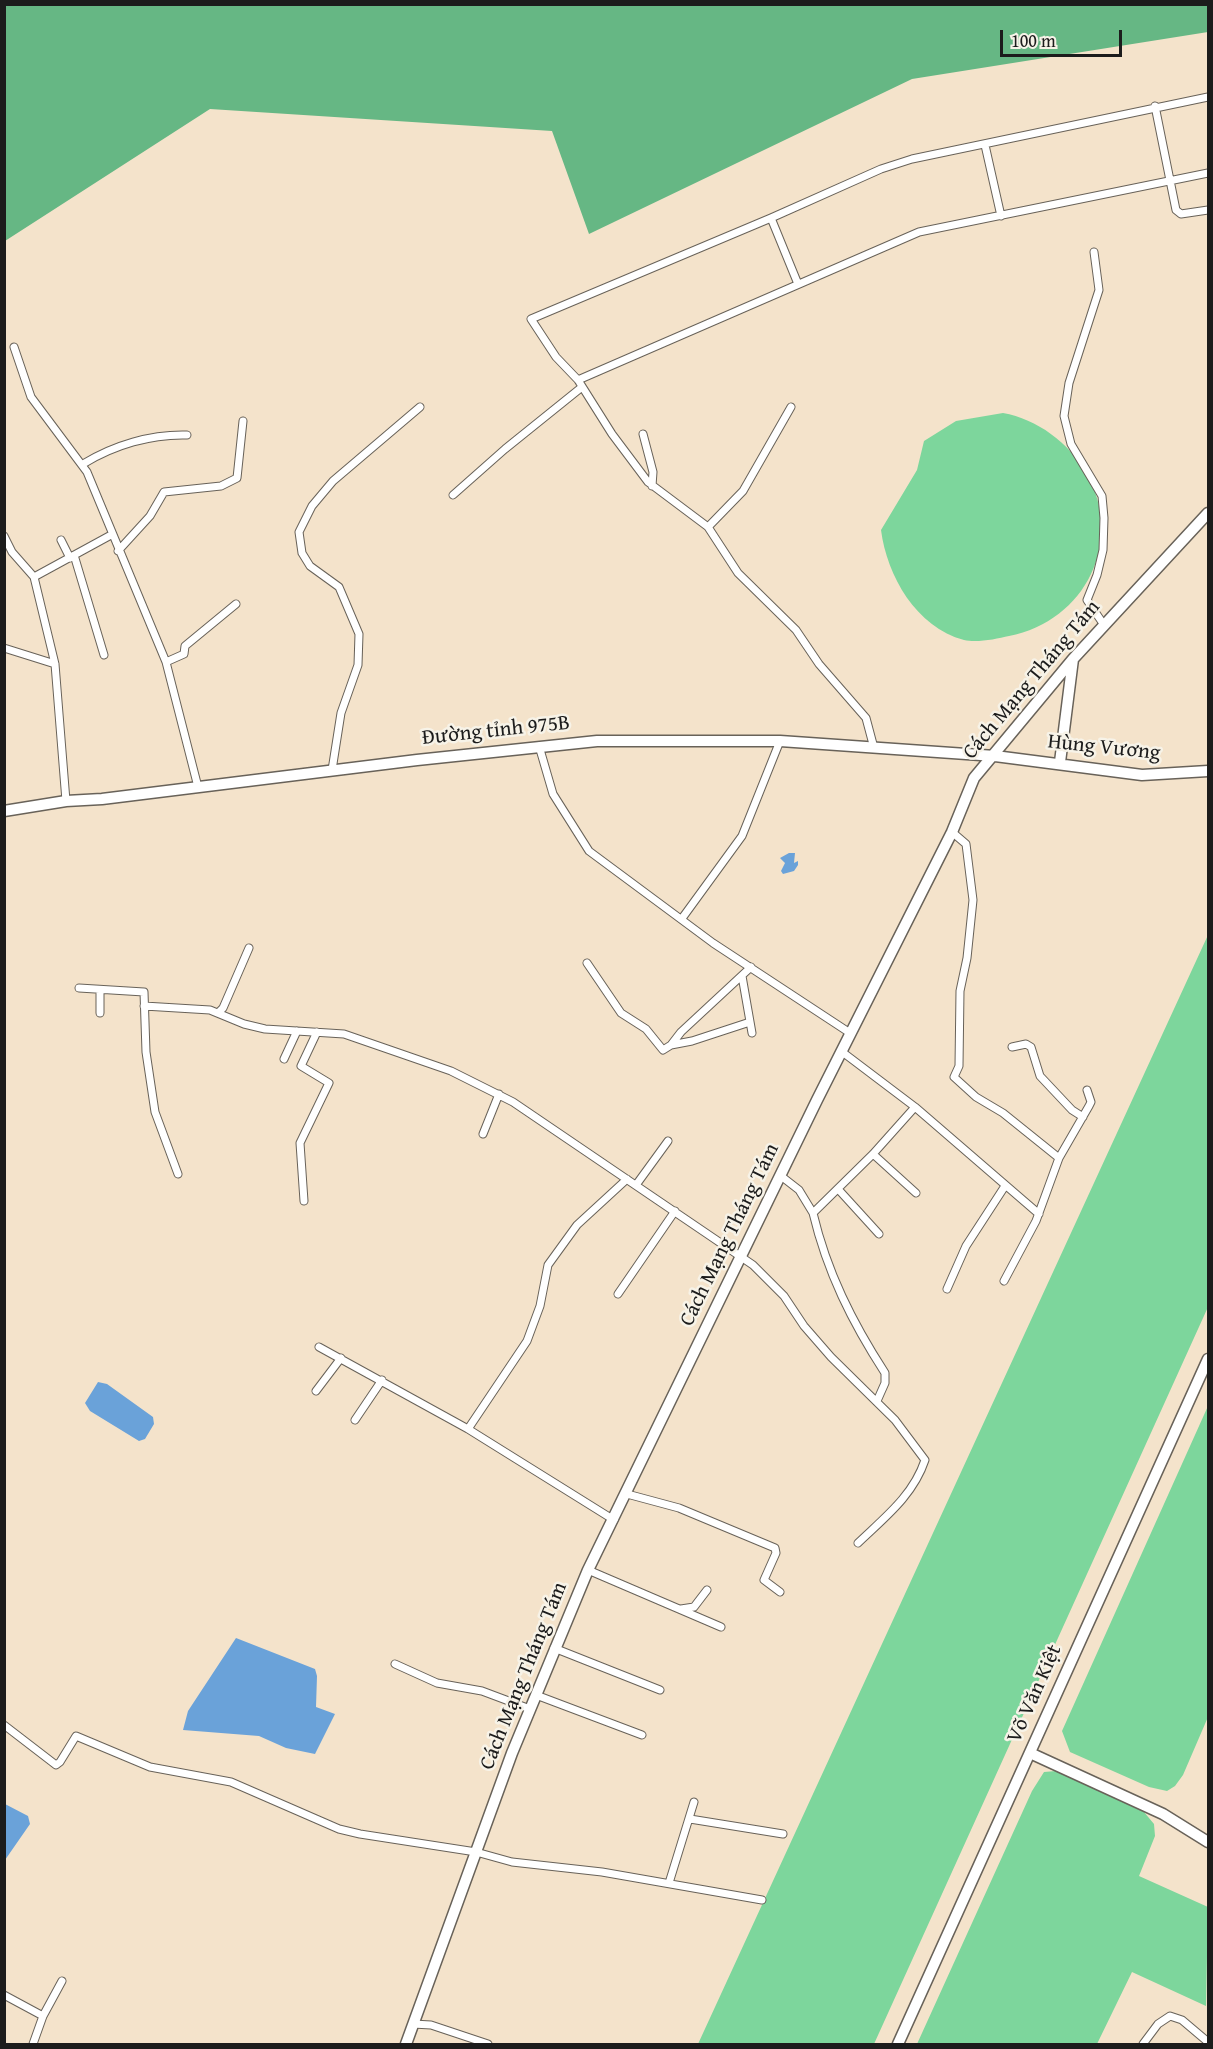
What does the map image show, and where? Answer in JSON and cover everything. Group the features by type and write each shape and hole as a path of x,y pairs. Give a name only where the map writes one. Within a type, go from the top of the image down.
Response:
{"street":[{"path":"874,748 866,718 819,664 796,630 738,573 708,527 652,486 612,434 578,380 556,357 531,318 902,162 1155,106 1209,97"},
{"path":"1155,106 1176,210 1181,214 1209,210"},
{"path":"986,145 1001,216"},
{"path":"578,380 919,232 1209,173"},
{"path":"771,219 798,284"},
{"path":"1094,252 1099,290 1069,383 1064,416 1071,444 1102,496 1104,550 1087,600 1104,625"},
{"path":"14,346 31,397 46,420 83,464 166,662 198,787"},
{"path":"453,495 505,449 582,387"},
{"path":"332,770 341,713 358,665 359,634 339,587 310,566 302,553 299,532 312,506 333,481 420,407"},
{"path":"708,527 743,491 791,407"},
{"path":"118,550 150,516 165,492 221,486 237,478 243,420"},
{"path":"83,464 106,451 144,439 166,434 188,435"},
{"path":"643,434 653,472 652,486"},
{"name":"Cách Mạng Tháng Tám","path":"406,2044 530,1709 588,1570 841,1051 952,832 974,778 995,756 1073,659 1209,513"},
{"path":"34,577 111,535"},
{"path":"4,536 12,552 34,577 55,664 66,801"},
{"path":"61,540 72,556 104,655"},
{"path":"166,662 184,654 185,646 236,604"},
{"path":"4,648 55,664"},
{"path":"1060,762 1073,659"},
{"name":"Đường tỉnh 975B","path":"4,811 66,801 597,741 780,741 995,756"},
{"path":"683,918 742,836 780,741"},
{"path":"539,746 552,794 589,851 683,918 713,943 850,1033"},
{"name":"Hùng Vương","path":"995,756 1060,762 1142,775 1209,771"},
{"path":"952,832 966,844 973,900 967,958 960,992 959,1066 954,1077 976,1097 1003,1113 1059,1158"},
{"path":"218,1013 223,1008 249,948"},
{"path":"587,963 621,1013 646,1029 663,1050 671,1045 681,1032 751,967"},
{"path":"742,976 752,1033"},
{"path":"79,988 144,992 146,1052 155,1112 178,1174"},
{"path":"100,991 100,1013"},
{"path":"144,1006 191,1008 218,1013 253,1027 356,1037 451,1071 499,1094 742,1257 784,1296 804,1326 831,1358 878,1401 925,1460 903,1500 886,1519 858,1543"},
{"path":"671,1045 692,1041 750,1022"},
{"path":"284,1059 297,1031"},
{"path":"304,1202 300,1143 329,1083 301,1066 317,1032"},
{"path":"1012,1047 1026,1044 1030,1047 1040,1076 1072,1110 1083,1117"},
{"path":"841,1051 915,1107 1039,1214"},
{"path":"1004,1281 1039,1214 1059,1158 1091,1102 1087,1090"},
{"path":"483,1134 499,1094"},
{"path":"813,1213 873,1154 915,1107"},
{"path":"636,1185 668,1142"},
{"path":"873,1154 916,1193"},
{"path":"781,1176 799,1190 813,1213 822,1248 845,1307 885,1373 885,1383 878,1401"},
{"path":"468,1429 527,1341 540,1306 548,1265 577,1225 627,1179"},
{"path":"947,1289 966,1246 1005,1186"},
{"path":"838,1189 879,1234"},
{"path":"618,1294 675,1211"},
{"path":"319,1347 468,1429 614,1520"},
{"path":"316,1391 341,1358"},
{"name":"Võ Văn Kiệt","path":"898,2044 1209,1359"},
{"path":"355,1420 382,1380"},
{"path":"627,1494 678,1508 775,1548 776,1553 764,1580 780,1592"},
{"path":"588,1570 721,1627"},
{"path":"681,1609 694,1607 707,1590"},
{"path":"554,1648 660,1690"},
{"path":"395,1664 437,1683 482,1691 530,1709"},
{"path":"536,1695 642,1735"},
{"path":"4,1725 56,1765 76,1736 150,1767 231,1782 339,1828 381,1838 476,1852 512,1862 669,1883 762,1900"},
{"path":"1030,1753 1163,1814 1209,1842"},
{"path":"669,1883 694,1802"},
{"path":"690,1819 783,1834"},
{"path":"33,2044 43,2016 62,1981"},
{"path":"4,1995 43,2016"},
{"path":"1143,2044 1158,2024 1170,2016 1182,2020 1209,2042"},
{"path":"413,2024 431,2025 488,2044"}],"green space":[{"path":"5,4 1208,4 1208,32 912,79 589,234 552,131 210,109 5,241"},
{"path":"1003,413 1040,427 1061,442 1079,461 1097,498 1101,525 1099,550 1091,574 1077,596 1059,614 1036,627 1009,636 969,641 947,633 918,612 897,582 884,547 881,530 917,470 924,441 956,421"},
{"path":"1208,935 1208,1307 874,2044 698,2044"},
{"path":"1208,1406 1208,1717 1183,1775 1175,1786 1167,1791 1149,1787 1070,1752 1062,1731"},
{"path":"1056,1771 1144,1812 1154,1824 1155,1836 1139,1876 1208,1907 1206,2006 1132,1972 1097,2044 917,2044 1032,1791 1044,1772"}],"water":[{"path":"789,853 795,853 794,863 798,861 798,865 794,871 783,874 781,871 785,863 780,858"},
{"path":"98,1382 107,1384 153,1417 154,1424 145,1439 139,1441 90,1411 85,1403"},
{"path":"236,1638 315,1669 317,1676 316,1707 335,1714 315,1754 286,1748 259,1736 183,1730 188,1711"},
{"path":"5,1804 28,1816 30,1824 5,1860"}]}
